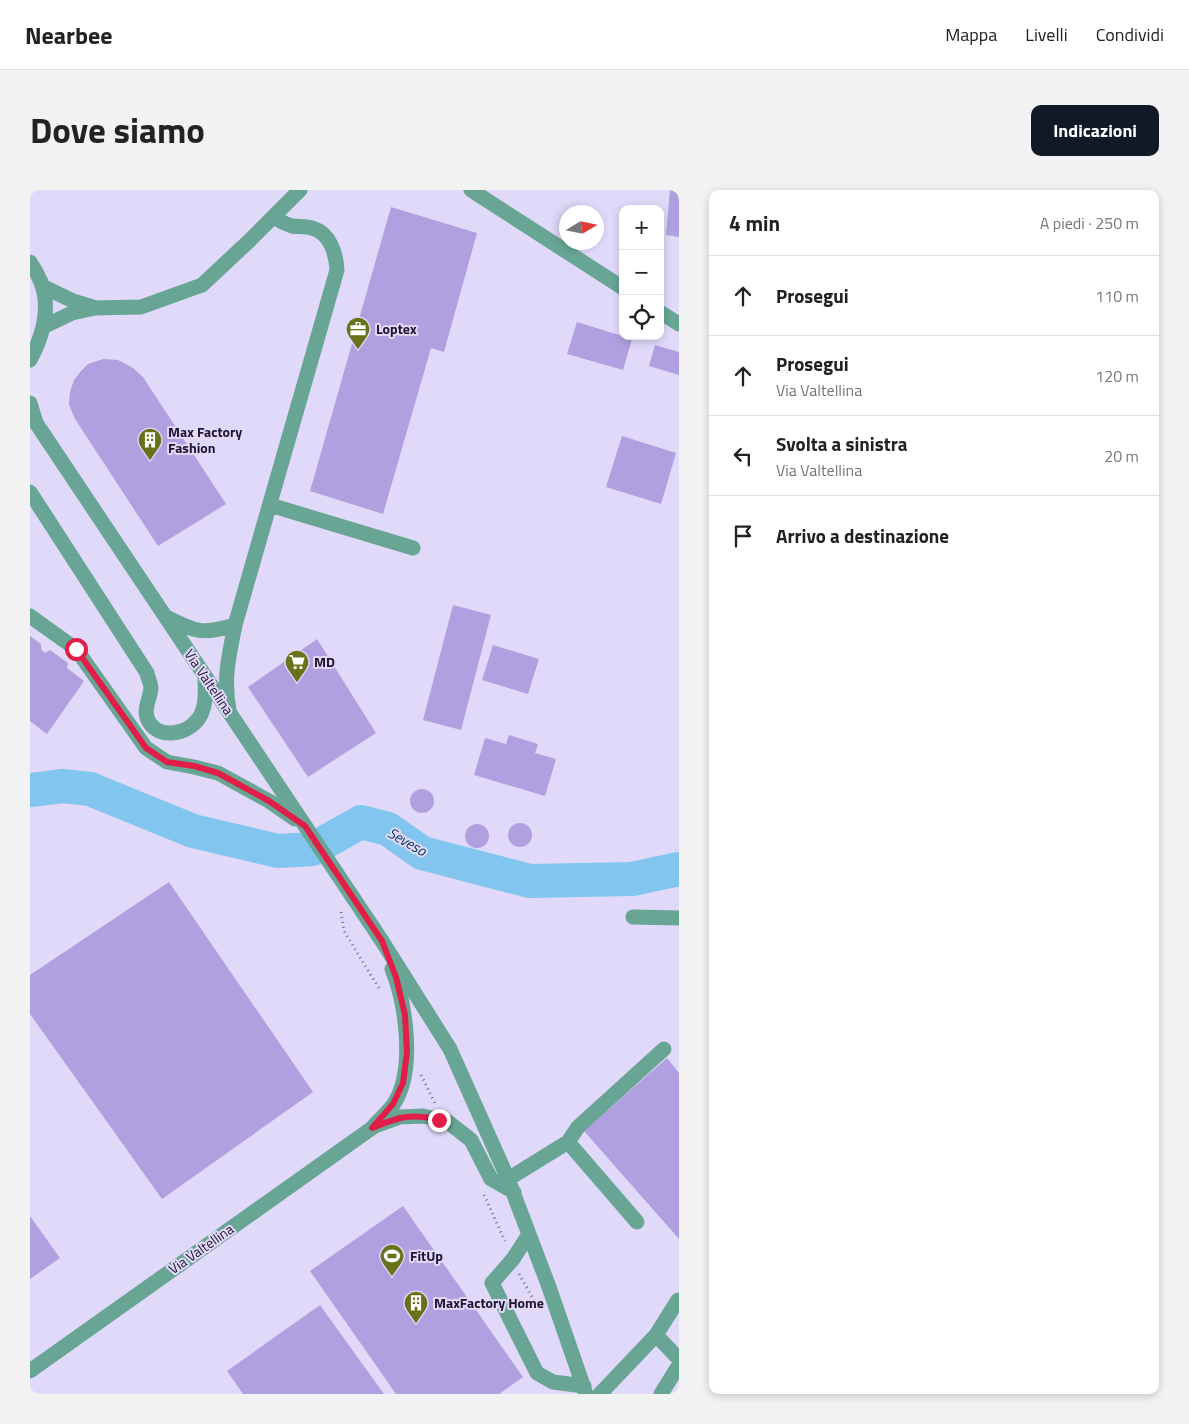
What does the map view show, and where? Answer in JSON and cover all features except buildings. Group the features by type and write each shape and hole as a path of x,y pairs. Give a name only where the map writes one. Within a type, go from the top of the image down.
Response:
{"street":[{"path":"44,326 72,312 95,308 141,307 202,285 300,190"},
{"path":"471,190 619,285"},
{"path":"229,714 226,693 226,670 236,625 337,270 334,250 322,234 312,228 291,226 273,217"},
{"path":"30,262 42,286 46,304 44,326 39,344 30,360"},
{"path":"42,286 73,301 95,308"},
{"path":"664,315 679,324"},
{"name":"Via Valtellina","path":"30,403 33,420 382,941 450,1049 511,1186 585,1390"},
{"path":"30,492 147,673 151,687 146,712 149,721 157,731 169,733 183,731 198,719 205,700 205,677"},
{"path":"270,505 413,548"},
{"path":"164,615 190,629 202,632 220,630 236,625"},
{"path":"30,616 76,649 146,748 167,762 194,766 218,773 269,801 305,826"},
{"path":"633,917 679,918"},
{"name":"Via Valtellina","path":"30,1371 372,1128 393,1104 403,1083 407,1052 405,1015 396,977 382,941"},
{"path":"511,1186 568,1142 578,1127 664,1049"},
{"name":"Via Valtellina","path":"372,1128 400,1117 423,1116 448,1122 471,1140 491,1180 511,1186"},
{"path":"568,1142 637,1222"},
{"path":"529,1234 513,1260 492,1283 537,1373 553,1382 585,1390"},
{"path":"600,1394 656,1334 679,1301"},
{"path":"656,1334 679,1359"},
{"path":"661,1394 679,1365"}],"path":[{"path":"340,904 344,931 381,992"},
{"path":"419,1070 436,1105"}],"waterway":[{"name":"Seveso","path":"30,790 63,786 90,789 193,831 278,851 313,849 361,822 388,829 422,853 530,881 632,879 679,869"}],"place":[{"name":"Loptex","path":"358,350"},
{"name":"Max Factory Fashion","path":"150,461"},
{"name":"MD","path":"297,683"},
{"name":"FitUp","path":"392,1277"},
{"name":"MaxFactory Home","path":"416,1324"}],"route":[{"path":"76,649 146,748 167,762 194,766 218,773 248,788 305,826 382,941 396,977 405,1015 407,1052 403,1083 393,1104 372,1128 400,1117 423,1116 439,1120"}]}
